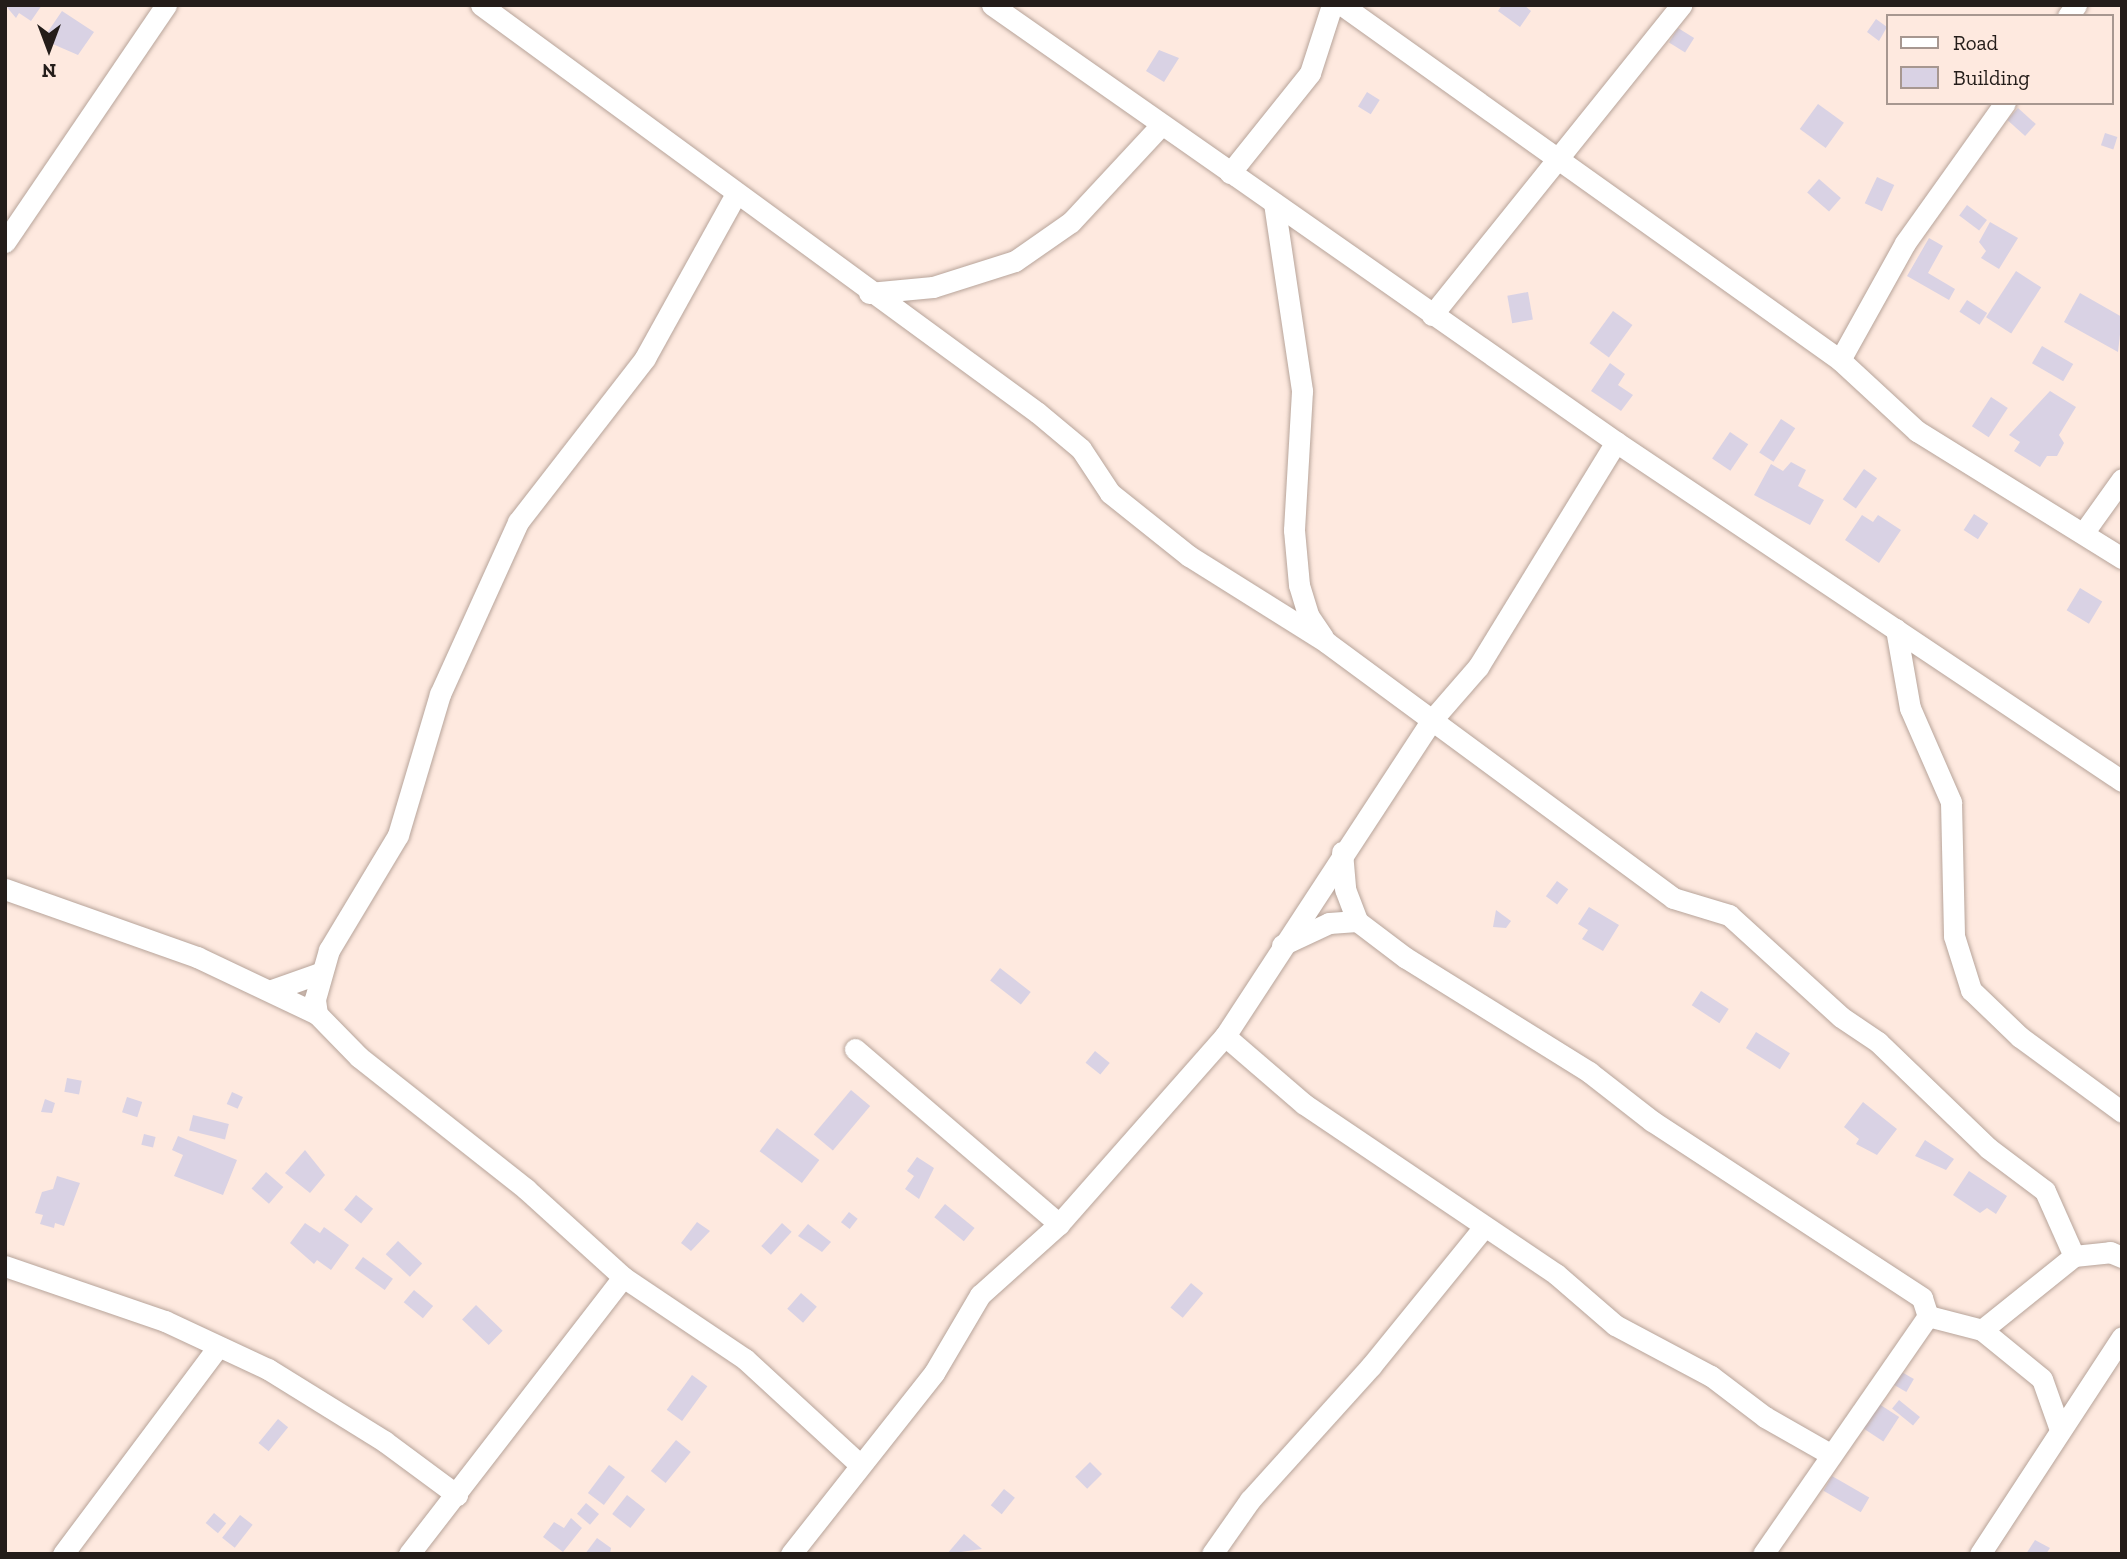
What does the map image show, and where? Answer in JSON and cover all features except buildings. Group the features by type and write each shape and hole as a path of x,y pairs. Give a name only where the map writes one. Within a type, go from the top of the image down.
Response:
{"street":[{"path":"5,242 166,5"},
{"path":"481,5 869,293 1038,412 1081,449 1110,493 1189,556 1326,642 1674,898 1729,915 1841,1017 1878,1042 1988,1148 2045,1191 2074,1256"},
{"path":"992,5 1616,442 2122,781"},
{"path":"1230,173 1310,73 1332,5"},
{"path":"1342,5 1840,360 1917,431 2122,558"},
{"path":"1432,315 1560,161 1681,5"},
{"path":"1840,360 1905,243 2004,105"},
{"path":"869,293 933,287 1015,261 1071,222 1161,125"},
{"path":"317,1014 320,973 398,835 440,694 518,522 645,358 736,194"},
{"path":"1274,203 1302,391 1294,530 1299,585 1308,615 1326,642"},
{"path":"791,1554 858,1463 934,1373 980,1295 1059,1224 1225,1035 1342,852 1431,721 1478,667 1616,442"},
{"path":"2084,532 2122,479"},
{"path":"1896,629 1910,708 1951,802 1954,936 1971,990 2020,1037 2122,1112"},
{"path":"1342,852 1345,889 1357,920 1406,958 1589,1072 1652,1121 1838,1238 1922,1298 1928,1316"},
{"path":"5,889 197,957 272,990 317,1014 359,1057 526,1189 622,1277 745,1359 858,1463"},
{"path":"1282,945 1329,923 1357,920"},
{"path":"272,990 320,973"},
{"path":"1225,1035 1304,1104 1556,1275 1615,1325 1711,1376 1765,1417 1830,1454"},
{"path":"855,1049 1059,1224"},
{"path":"1212,1554 1250,1500 1371,1366 1484,1227"},
{"path":"1982,1330 2074,1256 2110,1252 2122,1257"},
{"path":"5,1266 165,1321 217,1348 268,1369 342,1413 457,1495"},
{"path":"5,1279 33,1276"},
{"path":"410,1554 622,1277"},
{"path":"1928,1316 1982,1330 2042,1379 2059,1427"},
{"path":"1763,1554 1928,1316"},
{"path":"1980,1554 2059,1427 2122,1336"},
{"path":"63,1554 217,1348"}]}
